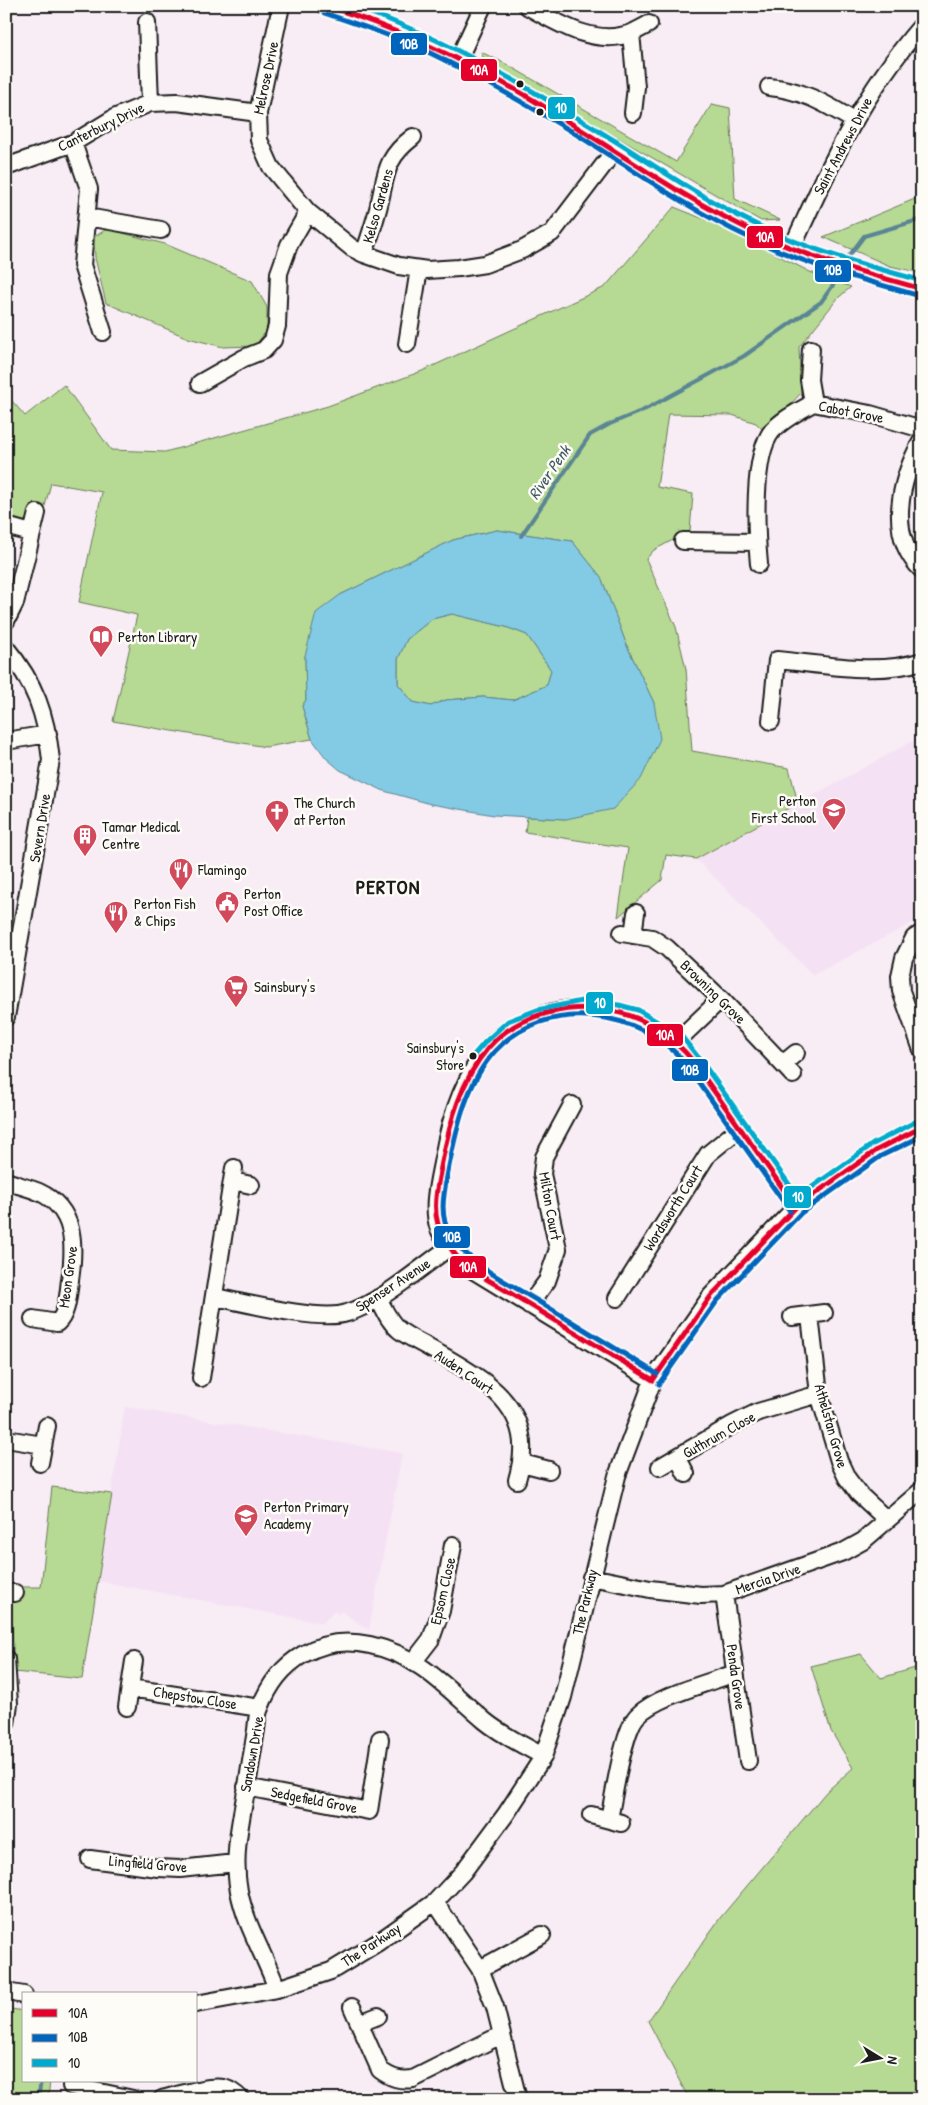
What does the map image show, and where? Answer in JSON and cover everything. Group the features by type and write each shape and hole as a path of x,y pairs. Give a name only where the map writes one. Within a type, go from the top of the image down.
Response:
{"street":[{"name":"Melrose Drive","path":"281,6 258,113 259,140 264,153 283,183 308,212 352,248 364,254 399,266 419,269 459,268 485,264 522,250 552,232 615,150"},
{"path":"326,6 359,15 459,58 728,218 792,248 831,263 922,288"},
{"path":"459,58 483,6"},
{"path":"527,6 586,36 616,37 631,33 649,24"},
{"path":"147,22 150,103"},
{"name":"Saint Andrews Drive","path":"792,248 824,176 853,120 898,52 922,25"},
{"path":"631,33 636,87 633,113"},
{"path":"769,87 788,88 813,97 853,120"},
{"name":"Canterbury Drive","path":"7,165 73,143 114,118 150,103 177,102 258,113"},
{"name":"Kelso Gardens","path":"364,254 378,209 386,168 399,148 413,137"},
{"path":"73,143 89,189 82,265 103,332"},
{"path":"200,383 244,358 264,350 273,340 277,326 279,273 289,245 308,212"},
{"path":"87,217 161,230"},
{"path":"407,344 419,269"},
{"path":"811,349 810,380 813,403"},
{"name":"Cabot Grove","path":"759,564 757,502 761,458 764,445 772,432 783,421 813,403 870,414 922,429"},
{"path":"922,440 913,457 902,494 899,514 904,546 915,564 922,570"},
{"path":"6,621 15,603 37,512"},
{"path":"6,526 31,533"},
{"path":"683,541 757,542"},
{"name":"Severn Drive","path":"6,648 25,671 34,689 48,734 51,760 6,1017"},
{"path":"771,721 777,660 879,668 908,665 922,661"},
{"path":"6,740 48,734"},
{"name":"Browning Grove","path":"636,913 628,934 652,938 667,948 791,1064"},
{"path":"922,933 914,938 904,958 900,976 901,991 922,1050"},
{"path":"676,1042 721,999"},
{"path":"654,1380 529,1306 466,1266 439,1229 436,1210 444,1150 460,1096 470,1074 491,1046 512,1027 539,1017 582,1008 618,1012 635,1017 676,1042 696,1066 796,1207"},
{"name":"Milton Court","path":"529,1306 547,1281 558,1249 542,1174 544,1157 572,1105"},
{"name":"The Parkway","path":"198,2004 277,1989 331,1971 377,1943 435,1902 463,1872 506,1814 543,1756 563,1697 617,1476 654,1380 711,1296 796,1207 877,1150 922,1127"},
{"name":"Wordsworth Court","path":"617,1298 708,1154 740,1128"},
{"path":"201,1378 212,1361 215,1297 233,1174 251,1185"},
{"name":"Meon Grove","path":"6,1181 40,1193 58,1206 70,1228 73,1239 74,1250 64,1312 57,1324 34,1320"},
{"name":"Spenser Avenue","path":"215,1297 332,1316 346,1314 378,1298 450,1246"},
{"name":"Auden Court","path":"378,1298 386,1315 399,1330 458,1365 494,1390 511,1410 521,1435 522,1463 517,1480"},
{"name":"Athelstan Grove","path":"792,1317 817,1315 819,1394 839,1461 847,1478 859,1494 887,1520"},
{"name":"Guthrum Close","path":"660,1467 758,1412 819,1394"},
{"path":"40,1463 47,1426"},
{"path":"6,1439 43,1445"},
{"name":"Guthrum Close","path":"678,1458 686,1474"},
{"path":"522,1463 549,1470"},
{"name":"Mercia Drive","path":"591,1577 650,1589 701,1594 724,1594 843,1552 863,1541 922,1490"},
{"name":"Epsom Close","path":"414,1660 431,1639 438,1618 453,1545"},
{"name":"Penda Grove","path":"724,1594 748,1761"},
{"name":"Sandown Drive","path":"277,1989 249,1928 239,1890 236,1863 246,1786 260,1708 276,1678 296,1658 310,1649 346,1642 369,1645 414,1660 442,1681 486,1722 543,1756"},
{"path":"6,1659 9,1704 6,1724"},
{"path":"127,1707 134,1661"},
{"path":"591,1815 615,1821 628,1732 636,1717 647,1707 662,1700 736,1674"},
{"name":"Chepstow Close","path":"130,1688 260,1708"},
{"name":"Sedgefield Grove","path":"246,1786 369,1811 380,1739"},
{"name":"Lingfield Grove","path":"90,1859 180,1869 236,1863"},
{"path":"435,1902 480,1969 495,2007 518,2099"},
{"path":"480,1969 542,1935"},
{"path":"6,1992 22,1995"},
{"path":"352,2007 380,2070 389,2076 402,2080 413,2079 501,2035"},
{"path":"360,2023 378,2016"},
{"path":"162,2099 224,2088 234,2092 241,2099"},
{"path":"70,2089 133,2099"}],"shaded area":[{"name":"Perton First School","path":"922,736 922,918 813,975 696,859"},
{"name":"Perton Primary Academy","path":"125,1407 402,1453 369,1630 341,1611 338,1614 333,1611 323,1623 98,1581"}],"green space":[{"path":"481,52 506,64 676,162 712,104 730,108 735,199 780,220 761,221 484,60"},
{"path":"922,196 922,273 890,266 823,237"},
{"path":"674,207 721,226 810,272 851,287 838,298 799,347 801,393 765,432 756,423 732,415 668,414 657,487 693,494 690,531 654,550 646,559 676,627 686,669 692,751 789,768 798,803 696,859 666,855 662,880 618,917 628,848 525,832 527,817 566,819 654,703 627,646 601,577 572,541 497,530 453,540 340,595 305,656 306,700 302,706 312,739 266,747 113,721 137,615 79,602 102,492 51,483 44,510 34,506 24,522 6,516 6,394 25,416 64,385 111,450 165,452 328,406 422,371 605,287"},
{"path":"107,229 165,244 252,281 267,307 267,330 255,346 223,347 188,338 106,303 95,258 94,237"},
{"path":"452,614 506,627 527,635 551,670 547,685 513,700 483,697 446,700 431,706 413,702 398,684 398,659 407,639 432,619"},
{"path":"52,1487 112,1494 82,1679 14,1672 11,1601 16,1587 41,1587"},
{"path":"861,1654 881,1678 922,1666 922,2099 689,2099 648,2021 720,1918 826,1792 853,1768 831,1731 811,1666"},
{"path":"11,2009 22,2011 22,2082 50,2082 48,2099 6,2099 6,2022"}],"water":[{"path":"497,530 572,541 601,577 627,646 654,703 660,739 641,779 613,809 566,819 494,815 431,804 384,791 340,770 326,758 312,739 302,706 306,700 305,656 316,613 340,595 453,540","holes":["452,614 506,627 527,635 551,670 547,685 513,700 483,697 446,700 431,706 413,702 398,684 398,659 407,639 432,619"]}],"waterway":[{"name":"River Penk","path":"849,256 864,236 922,219"},
{"name":"River Penk","path":"521,536 590,435 610,424 646,409 744,356 821,302 836,281"},
{"name":"River Penk","path":"38,2099 41,2082"}],"transit line":[{"name":"10A","path":"327,6 407,36 458,59 508,85 694,200 771,240 813,256 922,289"},
{"name":"10","path":"351,6 422,34 490,67 588,124 702,196 773,233 858,263 922,281"},
{"name":"10B","path":"324,13 404,42 467,72 576,134 704,214 769,247 811,263 920,296"},
{"name":"10","path":"473,1056 508,1021 537,1010 582,1001 619,1005 638,1010 682,1037 702,1062 798,1197 873,1144 919,1120"},
{"name":"10A","path":"653,1380 468,1268 454,1253 440,1230 437,1221 436,1202 438,1182 449,1132 464,1088 479,1060 488,1048 515,1026 549,1012 567,1009 586,1008 621,1013 651,1025 669,1037 692,1060 796,1207"},
{"name":"10B","path":"657,1374 480,1266 469,1257 451,1236 444,1219 443,1201 452,1151 464,1105 485,1063 495,1051 516,1034 540,1022 566,1016 593,1016 619,1021 644,1031 667,1045 686,1064 790,1211"},
{"name":"10A","path":"653,1380 711,1296 796,1207 877,1150 922,1127"},
{"name":"10B","path":"659,1384 717,1301 801,1213 881,1156 922,1136"}],"place":[{"name":"Perton Library","path":"101,658"},
{"name":"Perton First School","path":"834,831"},
{"name":"The Church at Perton","path":"277,833"},
{"name":"Tamar Medical Centre","path":"85,857"},
{"name":"Flamingo","path":"181,891"},
{"name":"Perton Post Office","path":"227,924"},
{"name":"Perton Fish & Chips","path":"116,934"},
{"name":"Sainsbury's","path":"236,1008"},
{"name":"Sainsbury's Store","path":"473,1056"},
{"name":"Perton Primary Academy","path":"246,1537"}],"district":[{"name":"PERTON","path":"388,887"}]}
